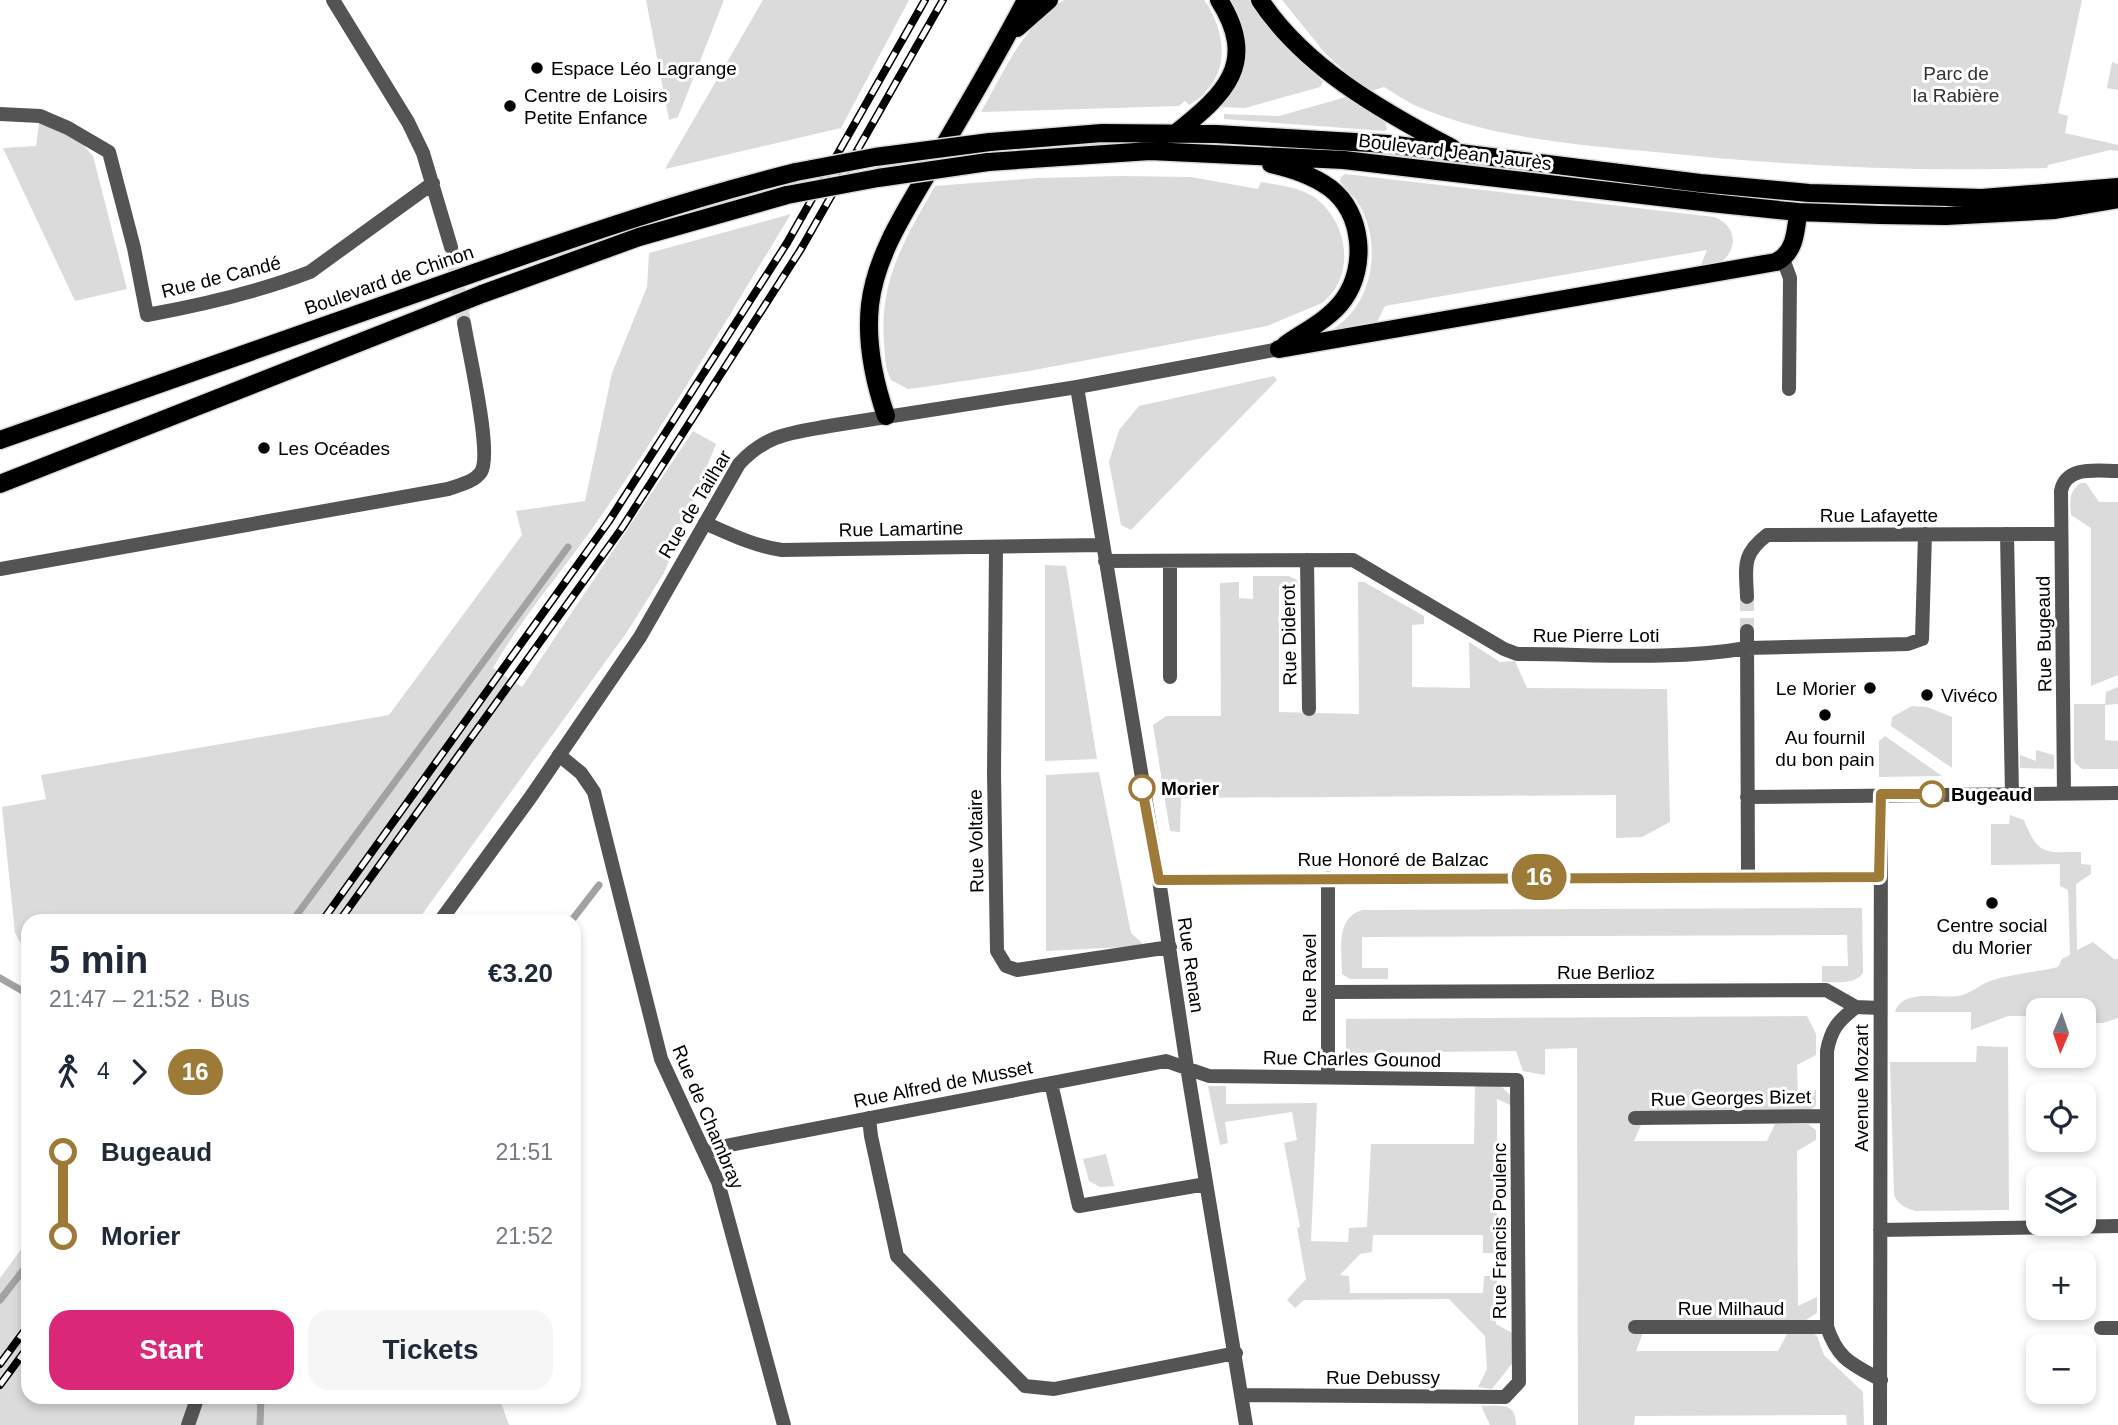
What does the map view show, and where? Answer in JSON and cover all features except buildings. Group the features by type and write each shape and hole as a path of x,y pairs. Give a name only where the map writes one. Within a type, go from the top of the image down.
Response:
{"main road":[{"path":"886,415 877,389 869,331 870,303 881,263 915,196 1026,0"},
{"path":"1006,37 1049,0"},
{"path":"1176,133 1220,95 1234,69 1236,39 1228,13 1219,0"},
{"path":"1259,0 1307,54 1351,88 1461,152"},
{"name":"Boulevard Jean Jaurès","path":"796,172 875,157 990,142 1102,133 1176,133 1388,144 1700,183 1810,193 1982,198 2118,187"},
{"name":"Boulevard Jean Jaurès","path":"0,484 482,293 639,237 787,195 988,162 1150,151 1344,160 1798,212 1946,216 2055,210 2118,199"},
{"path":"1229,154 1290,168 1329,187 1346,206 1357,237 1358,267 1343,301 1332,313 1279,349"},
{"name":"Boulevard de Chinon","path":"0,440 645,214 725,189 796,172"},
{"path":"1279,349 1720,273 1783,259 1793,243 1798,212"}],"street":[{"path":"333,0 408,121 423,153 451,247"},
{"name":"Rue de Candé","path":"0,114 40,116 68,128 109,152 134,248 147,315 194,306 310,272 433,183"},
{"path":"1783,259 1790,278 1788,389"},
{"path":"0,569 448,489 473,480 482,470 485,449 464,323"},
{"name":"Rue de Tailhar","path":"445,914 516,818 640,637 738,464 763,442 792,432 886,415 1077,387 1279,349"},
{"name":"Rue Renan","path":"1077,387 1246,1425"},
{"name":"Rue Bugeaud","path":"2064,793 2061,491 2069,476 2082,472 2118,471"},
{"name":"Rue Lamartine","path":"705,523 755,545 782,550 1102,545"},
{"name":"Rue Pierre Loti","path":"1105,561 1353,560 1504,649 1517,654 1656,655 1908,644 1922,639 1924,534"},
{"name":"Rue Bugeaud","path":"2007,534 2012,794"},
{"name":"Rue Lafayette","path":"1746,597 1746,562 1752,547 1767,535 2061,534"},
{"name":"Rue Voltaire","path":"996,547 994,774 997,951 1006,966 1017,970 1170,947"},
{"name":"Rue Diderot","path":"1307,560 1309,709"},
{"path":"1170,561 1170,677"},
{"path":"1747,631 1748,876"},
{"name":"Rue de Chambray","path":"559,755 581,773 594,792 661,1059 718,1182 784,1425"},
{"path":"1747,796 2118,793"},
{"name":"Avenue Mozart","path":"1880,1425 1881,794"},
{"name":"Rue Honoré de Balzac","path":"1159,880 1879,877"},
{"name":"Rue Ravel","path":"1328,878 1328,1077"},
{"name":"Rue Berlioz","path":"1329,992 1825,990 1856,1007 1880,1007"},
{"name":"Avenue Mozart","path":"1856,1007 1841,1019 1830,1034 1827,1051 1827,1327 1834,1347 1849,1363 1881,1380"},
{"name":"Rue Alfred de Musset","path":"706,1153 725,1146 1166,1061 1187,1068"},
{"name":"Rue Charles Gounod","path":"1187,1068 1209,1076 1517,1080"},
{"name":"Rue Francis Poulenc","path":"1517,1080 1519,1382"},
{"path":"1051,1083 1079,1206 1206,1184"},
{"name":"Rue Georges Bizet","path":"1636,1118 1827,1116"},
{"path":"869,1118 897,1256 1025,1386 1054,1389 1236,1353"},
{"path":"1880,1230 2118,1226"},
{"name":"Rue Milhaud","path":"1635,1327 1827,1327"},
{"path":"2101,1328 2118,1328"},
{"name":"Rue Debussy","path":"1241,1395 1504,1397 1519,1382"},
{"path":"188,1425 195,1404"}],"green space":[{"path":"646,0 724,0 678,117 669,120"},
{"path":"763,0 909,0 841,128 665,169"},
{"path":"1064,0 1204,0 1216,22 1222,46 1219,70 1214,81 1203,95 1189,105 1185,101 1179,106 981,112 1026,36 1037,22"},
{"path":"1231,0 1251,0 1277,34 1323,82 1320,87 1245,108 1221,107 1236,82 1243,55 1242,28"},
{"name":"Parc de la Rabière","path":"1282,0 2082,0 2058,113 2068,116 2065,133 2118,145 2118,151 2110,150 2048,165 2047,168 1903,168 1713,158 1541,140 1450,119 1421,108 1384,87 1367,92 1325,53"},
{"path":"2112,62 2118,64 2118,90 2107,88"},
{"path":"1346,97 1385,121 1387,129 1385,131 1224,119 1224,114 1279,116"},
{"path":"40,116 68,128 93,156 127,289 75,301 3,148 36,146"},
{"path":"1345,174 1714,217 1727,225 1733,243 1721,262 1705,268 1701,265 1707,250 1385,306 1376,324 1330,331 1356,307 1364,292 1372,258 1367,222 1358,203 1340,181"},
{"path":"1191,177 1258,189 1261,182 1289,187 1314,197 1326,207 1335,220 1344,249 1344,264 1333,292 1322,303 1267,326 1029,371 924,387 908,389 891,380 884,343 886,299 890,280 904,242 935,186 1037,178"},
{"path":"791,214 651,442 493,668 522,687 693,431 716,444 664,573 627,632 422,914 21,914 21,944 15,933 2,807 46,799 41,775 389,715 522,535 516,511 585,501 612,373 647,287 649,253"},
{"path":"1274,376 1277,380 1131,530 1121,525 1109,462 1119,430 1139,406"},
{"path":"2081,483 2086,483 2099,502 2118,502 2118,675 2091,686 2091,528 2071,515 2070,506 2072,493"},
{"path":"1045,565 1066,566 1097,759 1045,761"},
{"path":"1253,576 1289,576 1297,580 1299,587 1279,587 1279,712 1359,714 1358,582 1364,582 1424,616 1424,624 1412,625 1412,687 1470,688 1469,642 1500,662 1515,661 1527,688 1667,689 1670,822 1642,837 1616,838 1616,795 1181,798 1180,832 1170,831 1153,725 1166,716 1221,716 1220,583 1239,582 1239,598 1253,599"},
{"path":"2118,687 2118,704 2105,705 2105,740 2118,741 2118,769 2082,769 2074,759 2074,704 2105,704 2106,692"},
{"path":"1912,706 1927,707 1952,717 1952,768 1891,726 1892,717"},
{"path":"1885,736 1942,776 1879,777 1879,741"},
{"path":"2036,750 2054,755 2054,769 2020,768 2020,755 2036,761"},
{"path":"1099,772 1131,933 1145,946 1046,951 1046,775"},
{"path":"2010,815 2024,820 2039,846 2051,851 2081,852 2081,864 2091,865 2091,874 2076,884 2077,950 2093,942 2114,959 2118,959 2118,1018 2096,1023 2096,998 2026,998 2026,1016 2008,1016 1971,1030 1971,1012 1895,1012 1899,1005 1913,997 1963,995 1993,980 2058,967 2062,959 2070,955 2068,890 2060,886 2060,864 1991,865 1991,824 2009,824"},
{"path":"1862,908 1863,973 1844,982 1822,982 1822,966 1848,966 1847,935 1362,937 1362,968 1388,968 1388,979 1350,979 1342,974 1341,945 1344,927 1354,914 1363,910"},
{"path":"1807,1016 1816,1034 1816,1055 1797,1065 1798,1099 1816,1090 1816,1105 1812,1109 1641,1125 1634,1141 1767,1141 1775,1124 1808,1124 1816,1130 1816,1140 1797,1151 1798,1306 1817,1297 1817,1313 1806,1320 1635,1320 1643,1333 1636,1351 1778,1351 1788,1332 1811,1332 1817,1336 1824,1355 1863,1392 1864,1425 1847,1425 1846,1415 1635,1416 1634,1425 1578,1425 1577,1048 1545,1049 1545,1075 1523,1071 1516,1051 1346,1053 1346,1019"},
{"path":"1977,1046 2008,1047 2009,1210 1908,1209 1900,1204 1894,1195 1890,1062 1976,1062"},
{"path":"1475,1085 1500,1085 1512,1097 1512,1106 1497,1099 1497,1253 1483,1253 1483,1235 1373,1235 1372,1252 1360,1254 1340,1275 1349,1276 1350,1293 1483,1293 1484,1276 1497,1276 1496,1324 1514,1334 1514,1361 1492,1389 1478,1387 1487,1369 1485,1336 1449,1299 1304,1300 1295,1308 1287,1300 1306,1279 1297,1228 1300,1227 1284,1143 1297,1140 1292,1112 1225,1122 1228,1143 1220,1145 1208,1086 1226,1086 1226,1104 1317,1103 1311,1241 1348,1242 1349,1228 1367,1227 1371,1144 1474,1144"},
{"path":"1106,1154 1114,1186 1100,1187 1089,1181 1083,1159"},
{"path":"21,1250 21,1404 502,1404 509,1425 0,1425 0,1278"},
{"path":"1481,1406 1505,1406 1513,1412 1516,1425 1490,1425"}],"waterway":[{"path":"297,914 568,547"},
{"path":"577,914 599,885"},
{"path":"0,978 21,990"},
{"path":"0,1300 21,1273"},
{"path":"260,1425 261,1404"}],"tunnel":[{"path":"451,247 464,323"},
{"path":"1747,597 1747,631"}],"railway":[{"path":"327,914 609,521 787,243 925,0"},
{"path":"344,914 622,528 801,249 943,0"},
{"path":"0,1364 21,1336"},
{"path":"0,1385 21,1356"}],"bus line":[{"name":"16","path":"1142,788 1159,880 1879,877 1881,794 1932,794"}],"place":[{"name":"Espace Léo Lagrange","path":"537,68"},
{"name":"Centre de Loisirs Petite Enfance","path":"510,106"},
{"name":"Les Océades","path":"264,448"},
{"name":"Le Morier","path":"1870,688"},
{"name":"Vivéco","path":"1927,695"},
{"name":"Au fournil du bon pain","path":"1825,715"},
{"name":"Morier","path":"1142,788"},
{"name":"Bugeaud","path":"1932,794"},
{"name":"Centre social du Morier","path":"1992,903"}]}
